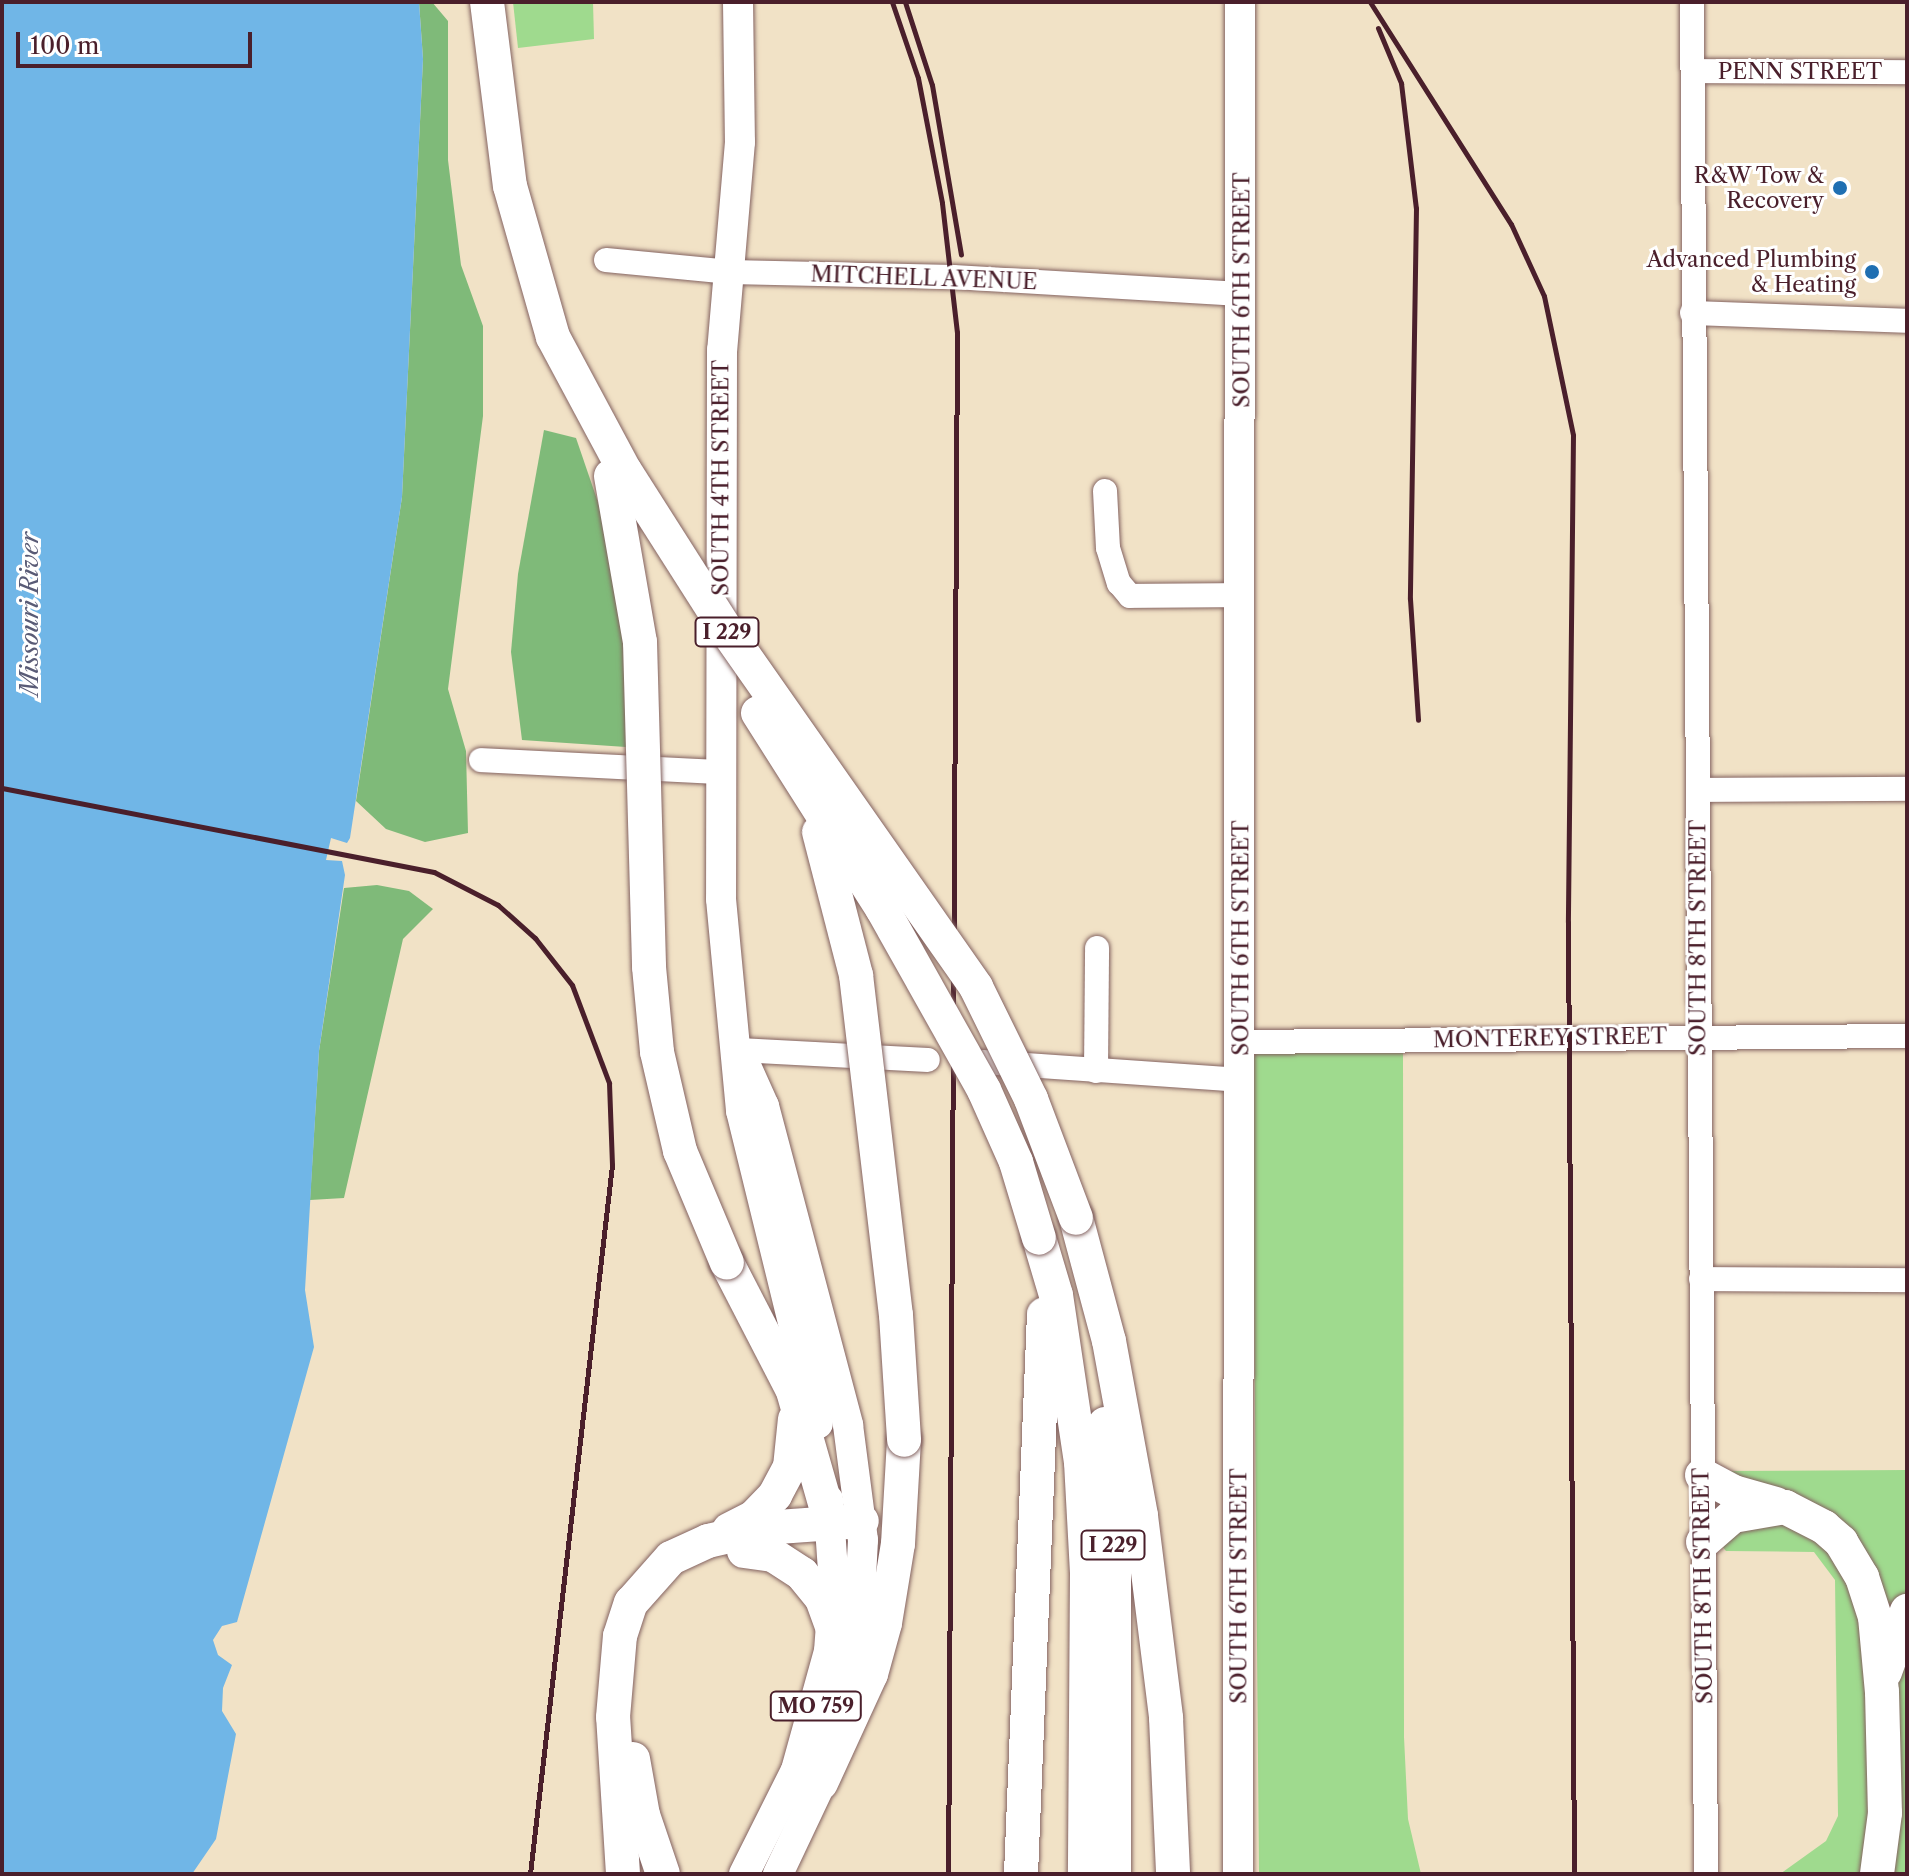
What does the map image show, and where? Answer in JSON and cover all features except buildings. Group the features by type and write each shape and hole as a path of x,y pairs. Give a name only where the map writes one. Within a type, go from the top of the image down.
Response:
{"highway":[{"name":"I 229","path":"486,2 496,99 527,258 552,335 611,476 890,924 984,1090 1016,1162 1059,1311 1081,1462 1087,1574 1085,1874"},
{"name":"I 229","path":"486,2 510,186 553,337 625,471 774,699 976,987 1031,1099 1076,1218 1099,1348 1114,1553 1114,1874"},
{"path":"611,476 640,642 649,967 657,1052 680,1151 727,1263 793,1391 847,1532"},
{"path":"774,699 830,868 856,975 896,1315 904,1440 898,1544 885,1623 871,1674 821,1783"},
{"path":"1076,1218 1109,1341 1141,1516 1166,1718 1173,1874"},
{"path":"1021,1874 1044,1378 1039,1238"},
{"path":"663,1874 625,1778 615,1675 631,1603 671,1558 753,1518 775,1495 790,1467 797,1435 793,1391"},
{"path":"1702,1475 1725,1489 1785,1507 1824,1527 1853,1559 1875,1617 1882,1692 1885,1813 1877,1874"},
{"path":"1703,1542 1733,1516 1785,1507"},
{"path":"708,1541 764,1528 847,1532"},
{"path":"623,1874 630,1715 637,1654 651,1613 675,1582 705,1561 847,1532"},
{"path":"744,1551 773,1555 802,1574 822,1599 832,1627"},
{"path":"1882,1692 1892,1648 1907,1611"}],"main road":[{"name":"SOUTH 4TH STREET","path":"738,2 740,142 722,350 721,772 724,951 739,1050 741,1111 847,1532"},
{"name":"SOUTH 6TH STREET","path":"1238,1874 1240,2"},
{"name":"MO 759","path":"744,1874 796,1770 812,1723 847,1532"},
{"path":"778,1874 821,1783 847,1686 859,1615 847,1532"}],"street":[{"name":"SOUTH 8TH STREET","path":"1692,2 1706,1874"},
{"name":"PENN STREET","path":"1693,71 1907,72"},
{"name":"MITCHELL AVENUE","path":"606,260 730,272 953,277 1242,294"},
{"path":"1692,313 1907,321"},
{"path":"1105,491 1108,548 1119,583 1130,596 1241,595"},
{"path":"481,760 721,772"},
{"path":"1698,790 1907,789"},
{"path":"1096,1071 1097,948"},
{"name":"MONTEREY STREET","path":"1241,1042 1907,1036"},
{"path":"739,1050 928,1060"},
{"path":"983,1062 1241,1080"},
{"path":"1701,1279 1907,1280"}],"green space":[{"path":"419,2 432,2 448,21 448,160 461,265 483,326 483,416 448,689 466,751 468,833 425,842 386,829 356,801 402,497 423,59"},
{"path":"513,2 593,2 594,39 518,48"},
{"path":"544,430 576,438 613,546 624,628 626,747 522,740 511,652 518,574"},
{"path":"377,885 409,891 433,909 403,939 344,1198 310,1200 319,1051 344,888"},
{"path":"1403,1048 1404,1737 1408,1819 1421,1874 1259,1874 1252,1063 1256,1052"},
{"path":"1907,1470 1907,1591 1884,1646 1860,1551 1718,1471"},
{"path":"1775,1513 1835,1547 1868,1626 1871,1822 1864,1874 1780,1874 1826,1841 1838,1816 1835,1580 1814,1552 1726,1551 1721,1545 1725,1535"},
{"path":"1907,1628 1907,1874 1885,1874 1890,1698"}],"water":[{"name":"Missouri River","path":"2,2 419,2 423,59 402,497 350,838 347,843 331,838 326,860 342,861 345,875 319,1051 305,1290 314,1347 237,1622 222,1626 213,1640 218,1655 232,1665 223,1688 222,1711 236,1734 216,1839 192,1874 2,1874"}],"railway":[{"path":"892,2 918,78 942,203 957,332 948,1874"},
{"path":"905,2 932,85 961,255"},
{"path":"1370,2 1511,224 1544,296 1573,435 1568,922 1574,1874"},
{"path":"1378,28 1401,83 1416,208 1410,599 1418,720"},
{"path":"2,788 434,872 498,905 535,938 572,985 609,1083 612,1165 530,1874"}],"place":[{"name":"R&W Tow & Recovery","path":"1840,188"},
{"name":"Advanced Plumbing & Heating","path":"1872,272"}]}
